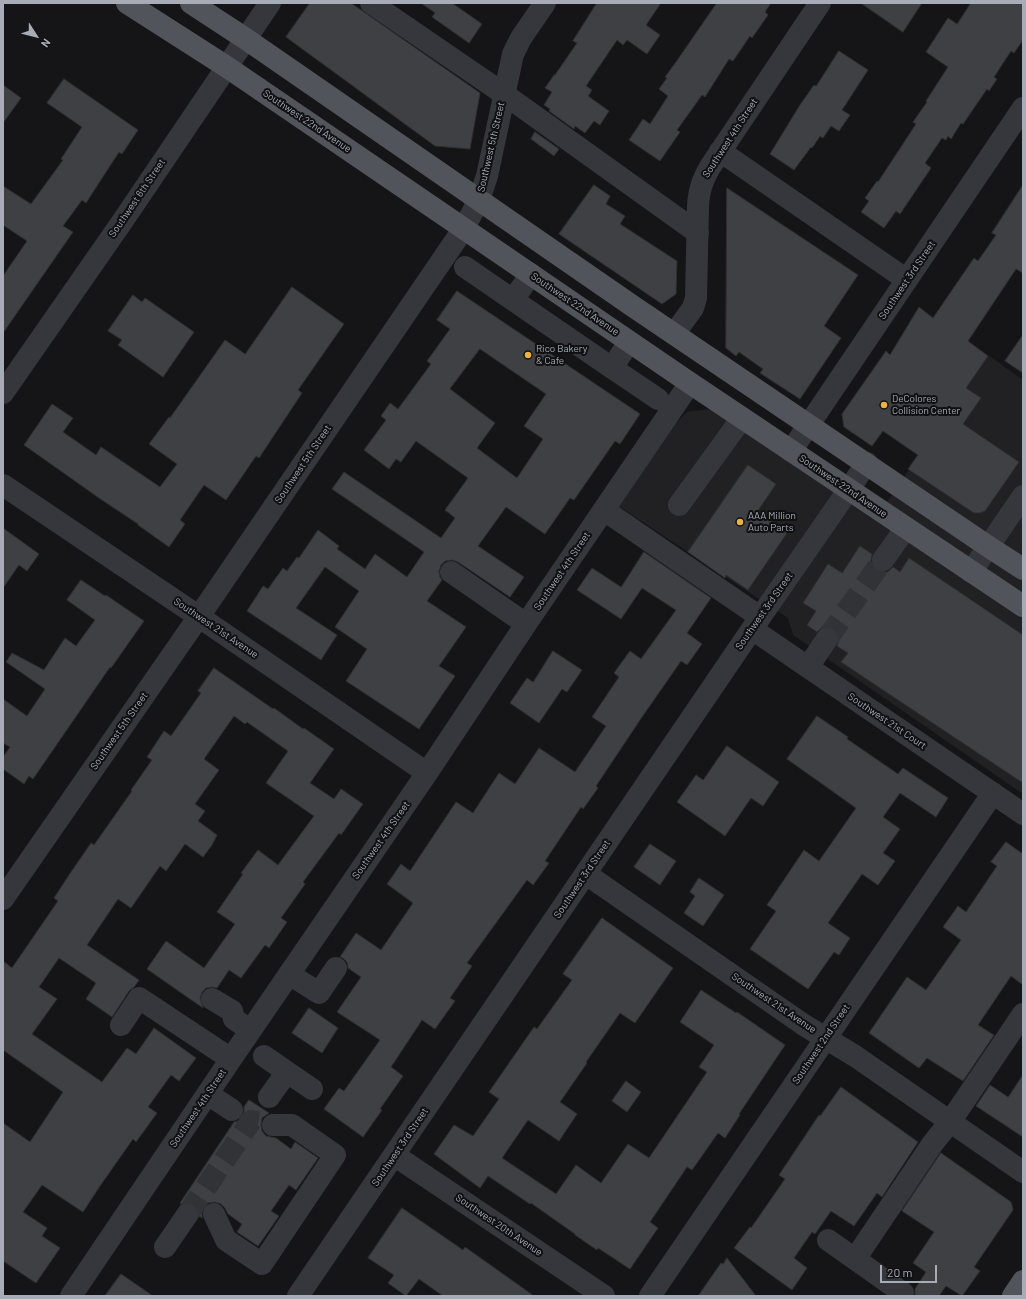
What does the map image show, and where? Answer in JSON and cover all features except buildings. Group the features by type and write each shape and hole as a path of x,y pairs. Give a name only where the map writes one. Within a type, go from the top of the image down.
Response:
{"main road":[{"name":"Southwest 22nd Avenue","path":"127,3 227,67 629,342 1023,606"},
{"path":"190,3 246,39 674,334 1023,569"},
{"path":"1013,1296 1023,1281"}],"street":[{"name":"Southwest 6th Street","path":"3,393 270,3"},
{"path":"371,3 504,94 698,233"},
{"name":"Southwest 5th Street","path":"3,899 464,228 479,200 487,176 513,54 521,38 545,3"},
{"name":"Southwest 4th Street","path":"674,334 693,308 696,298 699,192 706,174 820,3"},
{"name":"Southwest 3rd Street","path":"791,451 1023,108"},
{"path":"720,151 907,280"},
{"path":"465,267 658,399"},
{"path":"514,300 531,274"},
{"path":"612,368 629,342"},
{"name":"Southwest 4th Street","path":"71,1296 690,383"},
{"path":"679,505 742,418"},
{"name":"Southwest 3rd Street","path":"298,1296 756,623 867,463"},
{"name":"Southwest 21st Avenue","path":"3,485 198,616 427,773"},
{"path":"971,572 1023,496"},
{"name":"Southwest 21st Court","path":"604,510 756,623 808,668 1023,814"},
{"path":"883,560 906,528"},
{"path":"451,572 526,624"},
{"path":"808,668 827,639"},
{"name":"Southwest 2nd Street","path":"650,1296 993,793"},
{"name":"Southwest 21st Avenue","path":"586,874 804,1025 855,1056 1023,1172"},
{"path":"289,974 319,993 336,968"},
{"path":"121,1025 140,998 231,1059"},
{"path":"212,999 232,1012 234,1019 250,1030"},
{"path":"855,1259 933,1143 950,1122 1023,1014"},
{"path":"264,1056 312,1089"},
{"path":"269,1097 287,1072"},
{"path":"208,1094 232,1110"},
{"path":"214,1214 226,1240 262,1264 335,1155 292,1125 273,1125"},
{"name":"Southwest 20th Avenue","path":"394,1155 604,1296"},
{"path":"165,1247 187,1215"},
{"path":"828,1240 903,1293"}],"shaded area":[{"path":"988,355 1023,380 1023,794 793,635 788,618 617,505 667,432 687,412 711,409 875,519"}],"tunnel":[{"path":"827,639 883,560"},
{"path":"187,1215 251,1121 273,1125"}],"place":[{"name":"Rico Bakery & Cafe","path":"528,355"},
{"name":"DeColores Collision Center","path":"884,405"},
{"name":"AAA Million Auto Parts","path":"740,522"}]}
